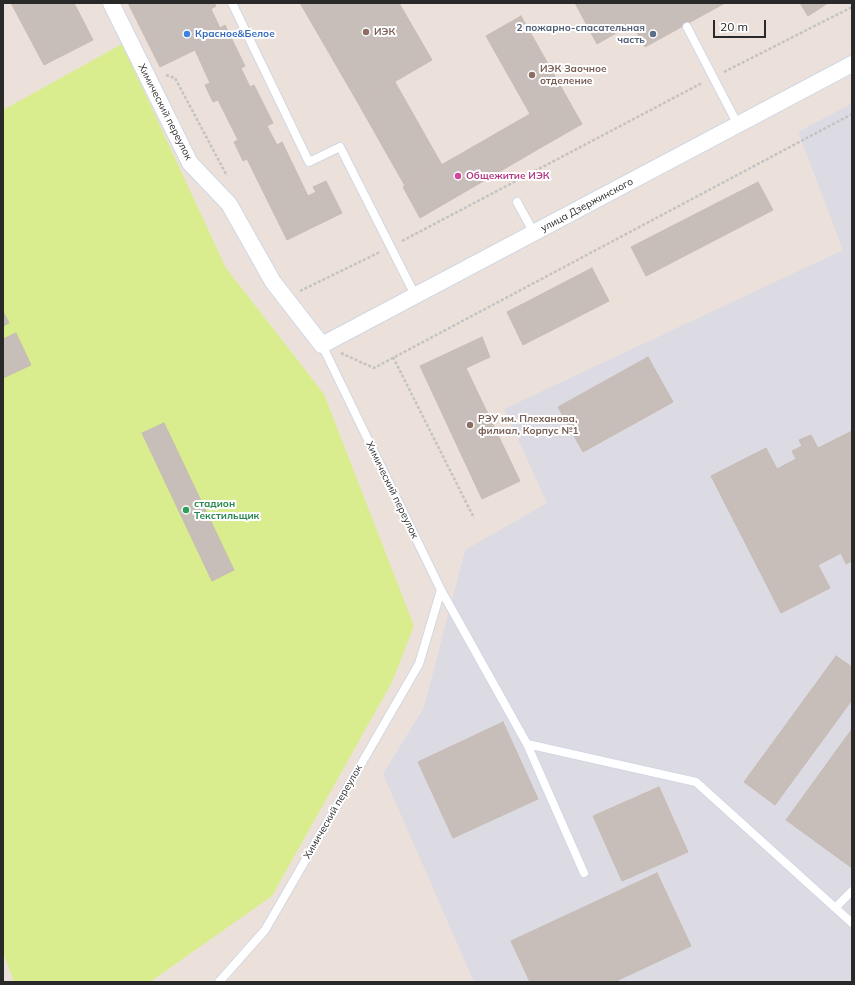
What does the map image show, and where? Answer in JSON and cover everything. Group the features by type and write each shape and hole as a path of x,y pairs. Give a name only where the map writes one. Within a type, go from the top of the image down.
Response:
{"street":[{"name":"Химический переулок","path":"111,3 190,163 229,204 274,282 322,345"},
{"name":"улица Дзержинского","path":"322,345 852,64"}],"lane":[{"path":"232,3 309,162 340,147 390,247 416,295"},
{"path":"687,28 738,125"},
{"path":"517,202 534,232"},
{"name":"Химический переулок","path":"219,982 265,930 418,664 440,590 322,345"},
{"path":"440,590 527,744 584,873"},
{"path":"527,744 696,782 852,923"},
{"path":"835,908 852,891"}],"path":[{"path":"296,293 390,247 713,77 852,7"},
{"path":"142,67 175,78 229,180"},
{"path":"322,345 374,368 852,114"},
{"path":"394,357 474,518"}],"shaded area":[{"path":"852,103 852,982 474,982 383,774 424,707 465,550 547,503 504,409 843,250 798,132"}],"green space":[{"name":"стадион Текстильщик","path":"122,44 226,268 324,394 414,626 392,682 272,896 150,982 14,982 3,952 3,110"}],"building":[{"path":"11,3 74,3 93,40 44,65"},
{"path":"128,3 171,3 182,26 172,3 214,3 216,6 211,9 220,28 225,25 245,66 241,68 250,87 254,85 273,123 267,126 277,145 282,142 308,196 316,192 313,187 326,181 342,213 287,240 247,159 243,161 234,142 238,140 218,100 213,102 205,85 210,83 195,50 160,67"},
{"name":"ИЭК","path":"300,3 399,3 432,60 358,103"},
{"name":"2 пожарно-спасательная часть","path":"575,3 725,3 645,47 632,24 597,44"},
{"path":"800,3 828,3 808,16"},
{"name":"ИЭК Заочное отделение","path":"521,16 582,124 547,144 486,36"},
{"name":"Общежитие ИЭК","path":"395,82 442,165 405,186 358,103"},
{"name":"Общежитие ИЭК","path":"530,114 547,144 420,218 403,187"},
{"path":"758,182 773,210 646,276 631,247"},
{"path":"592,268 609,301 523,345 507,312"},
{"path":"3,311 9,323 3,326"},
{"path":"16,333 31,365 3,378 3,339"},
{"name":"РЭУ им. Плеханова, филиал, Корпус №1","path":"482,337 490,357 466,368 520,481 482,499 420,366"},
{"path":"648,357 673,402 583,452 558,407"},
{"path":"164,423 234,570 212,581 142,433"},
{"path":"852,431 852,561 846,564 841,553 818,565 830,588 781,613 711,476 766,448 777,469 796,459 792,451 802,446 799,440 811,435 818,448"},
{"path":"836,656 852,667 852,700 775,805 744,782"},
{"path":"503,722 538,799 453,838 418,762"},
{"path":"852,729 852,868 786,820"},
{"path":"659,787 688,852 622,881 593,816"},
{"path":"657,873 691,946 614,982 530,982 511,941"}],"place":[{"name":"ИЭК","path":"366,32"},
{"name":"Красное&Белое","path":"187,34"},
{"name":"2 пожарно-спасательная часть","path":"653,34"},
{"name":"ИЭК Заочное отделение","path":"532,75"},
{"name":"Общежитие ИЭК","path":"458,176"},
{"name":"РЭУ им. Плеханова, филиал, Корпус №1","path":"470,425"},
{"name":"стадион Текстильщик","path":"186,510"}]}
